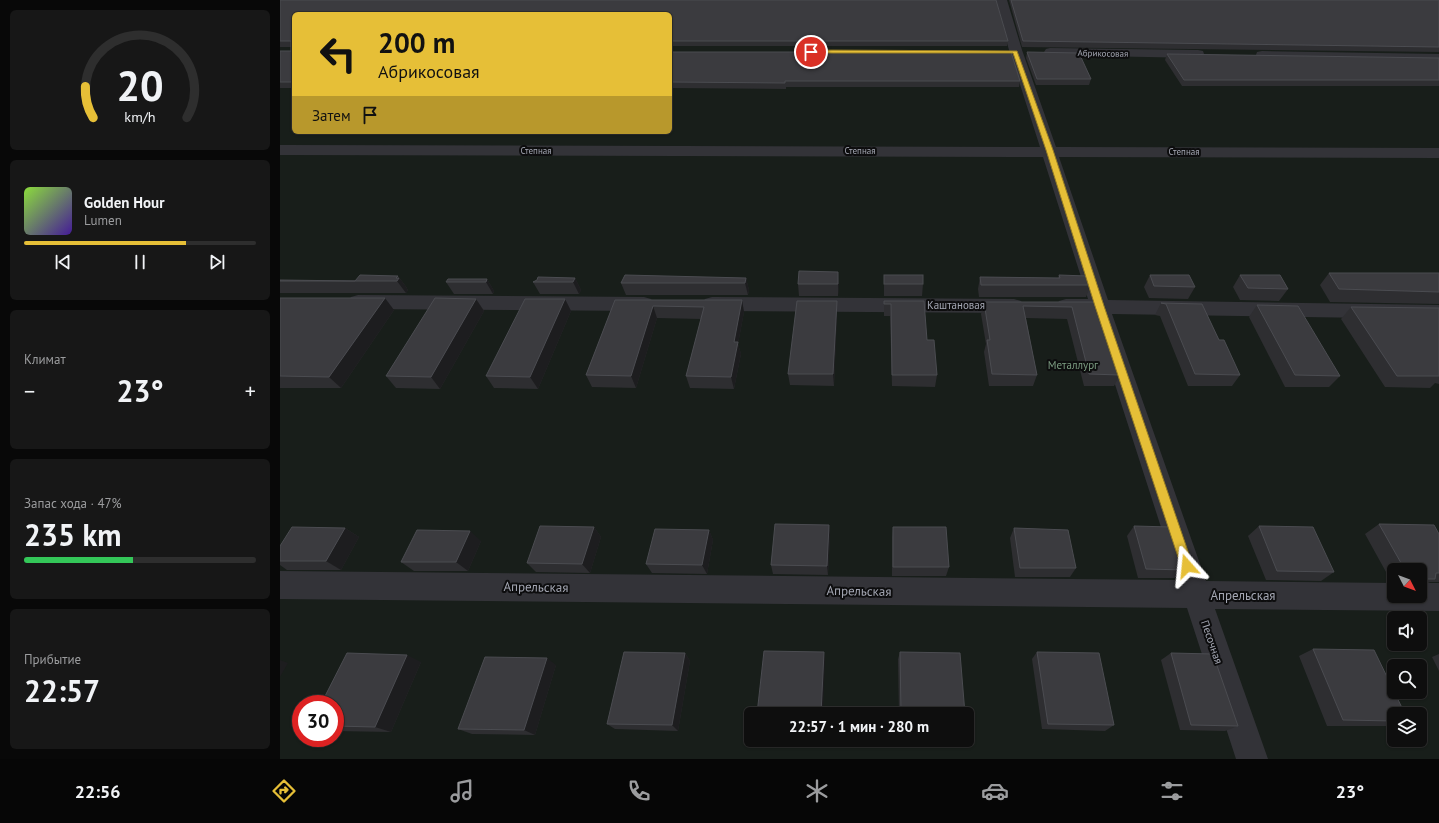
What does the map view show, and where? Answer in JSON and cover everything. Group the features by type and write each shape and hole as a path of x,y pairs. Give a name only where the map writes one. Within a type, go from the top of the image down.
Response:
{"street":[{"name":"Песочная","path":"1001,0 1021,52 1099,306 1252,759"},
{"name":"Абрикосовая","path":"1021,52 1207,54"},
{"path":"1247,55 1439,58"},
{"name":"Степная","path":"280,150 1050,150 1439,153"},
{"path":"344,302 662,304"},
{"name":"Каштановая","path":"694,304 1099,306 1439,312"},
{"name":"Апрельская","path":"280,584 1439,597"}],"green space":[{"name":"Металлург","path":"280,0 1439,0 1439,759 280,759"}],"building":[{"path":"280,0 996,0 1008,41 672,41 672,12 292,12 292,82 280,82 280,51 291,51 291,41 280,41"},
{"path":"1011,0 1439,0 1439,47 1023,41"},
{"path":"672,52 1011,52 1020,81 785,81 785,83 672,82"},
{"path":"1027,52 1079,53 1091,79 1037,79"},
{"path":"1167,54 1439,58 1439,80 1184,80"},
{"path":"799,271 838,272 838,284 798,284"},
{"path":"1329,273 1439,273 1439,292 1339,289"},
{"path":"360,275 398,276 396,278 399,278 397,281 355,281"},
{"path":"625,275 746,278 745,283 621,283"},
{"path":"884,275 923,275 923,284 884,284"},
{"path":"1059,275 1087,276 1091,285 981,285 980,277 1060,278"},
{"path":"1150,275 1189,275 1195,287 1154,286"},
{"path":"1240,275 1280,275 1288,289 1248,288"},
{"path":"538,277 575,278 573,282 533,282 537,280"},
{"path":"448,279 487,279 486,282 446,282"},
{"path":"280,280 355,281 280,281"},
{"path":"280,298 385,298 329,377 280,376"},
{"path":"435,298 476,299 431,377 386,376"},
{"path":"525,299 565,299 530,377 486,376"},
{"path":"615,300 742,300 734,342 738,342 731,377 686,376 704,307 653,306 631,376 586,375"},
{"path":"797,301 837,301 833,374 788,374"},
{"path":"884,301 924,301 927,340 934,340 937,375 892,375 891,304 884,304"},
{"path":"984,302 1096,302 1120,375 1089,374 1072,307 1023,306 1037,375 992,374 987,340 990,340"},
{"path":"1161,303 1202,304 1219,340 1224,340 1240,375 1195,374 1166,304"},
{"path":"1257,305 1298,306 1340,376 1295,375"},
{"path":"1351,307 1439,308 1439,376 1397,376"},
{"path":"775,524 829,525 827,566 771,565"},
{"path":"1379,524 1434,525 1439,534 1439,573 1436,573 1435,579 1427,579 1427,563 1401,563"},
{"path":"540,526 594,527 582,564 527,563"},
{"path":"1134,526 1171,527 1185,570 1146,569"},
{"path":"1259,526 1313,527 1334,572 1277,571"},
{"path":"292,527 345,528 326,561 280,561 280,546"},
{"path":"893,527 946,527 949,567 893,567"},
{"path":"1014,528 1068,530 1076,568 1020,568"},
{"path":"655,529 709,530 702,565 646,564"},
{"path":"417,530 470,531 456,562 401,562"},
{"path":"1313,649 1374,650 1387,677 1387,699 1398,699 1402,707 1387,707 1387,721 1343,720"},
{"path":"764,651 824,652 821,707 758,707"},
{"path":"624,652 685,653 672,725 607,724"},
{"path":"900,652 960,653 964,707 901,707"},
{"path":"1037,652 1099,653 1114,725 1048,724"},
{"path":"347,653 407,655 375,727 344,726 344,695 326,695"},
{"path":"1171,653 1213,654 1238,726 1191,725"},
{"path":"485,657 547,658 524,730 458,729"}],"route":[{"path":"811,52 1015,52 1050,150 1099,306 1187,566"}]}
